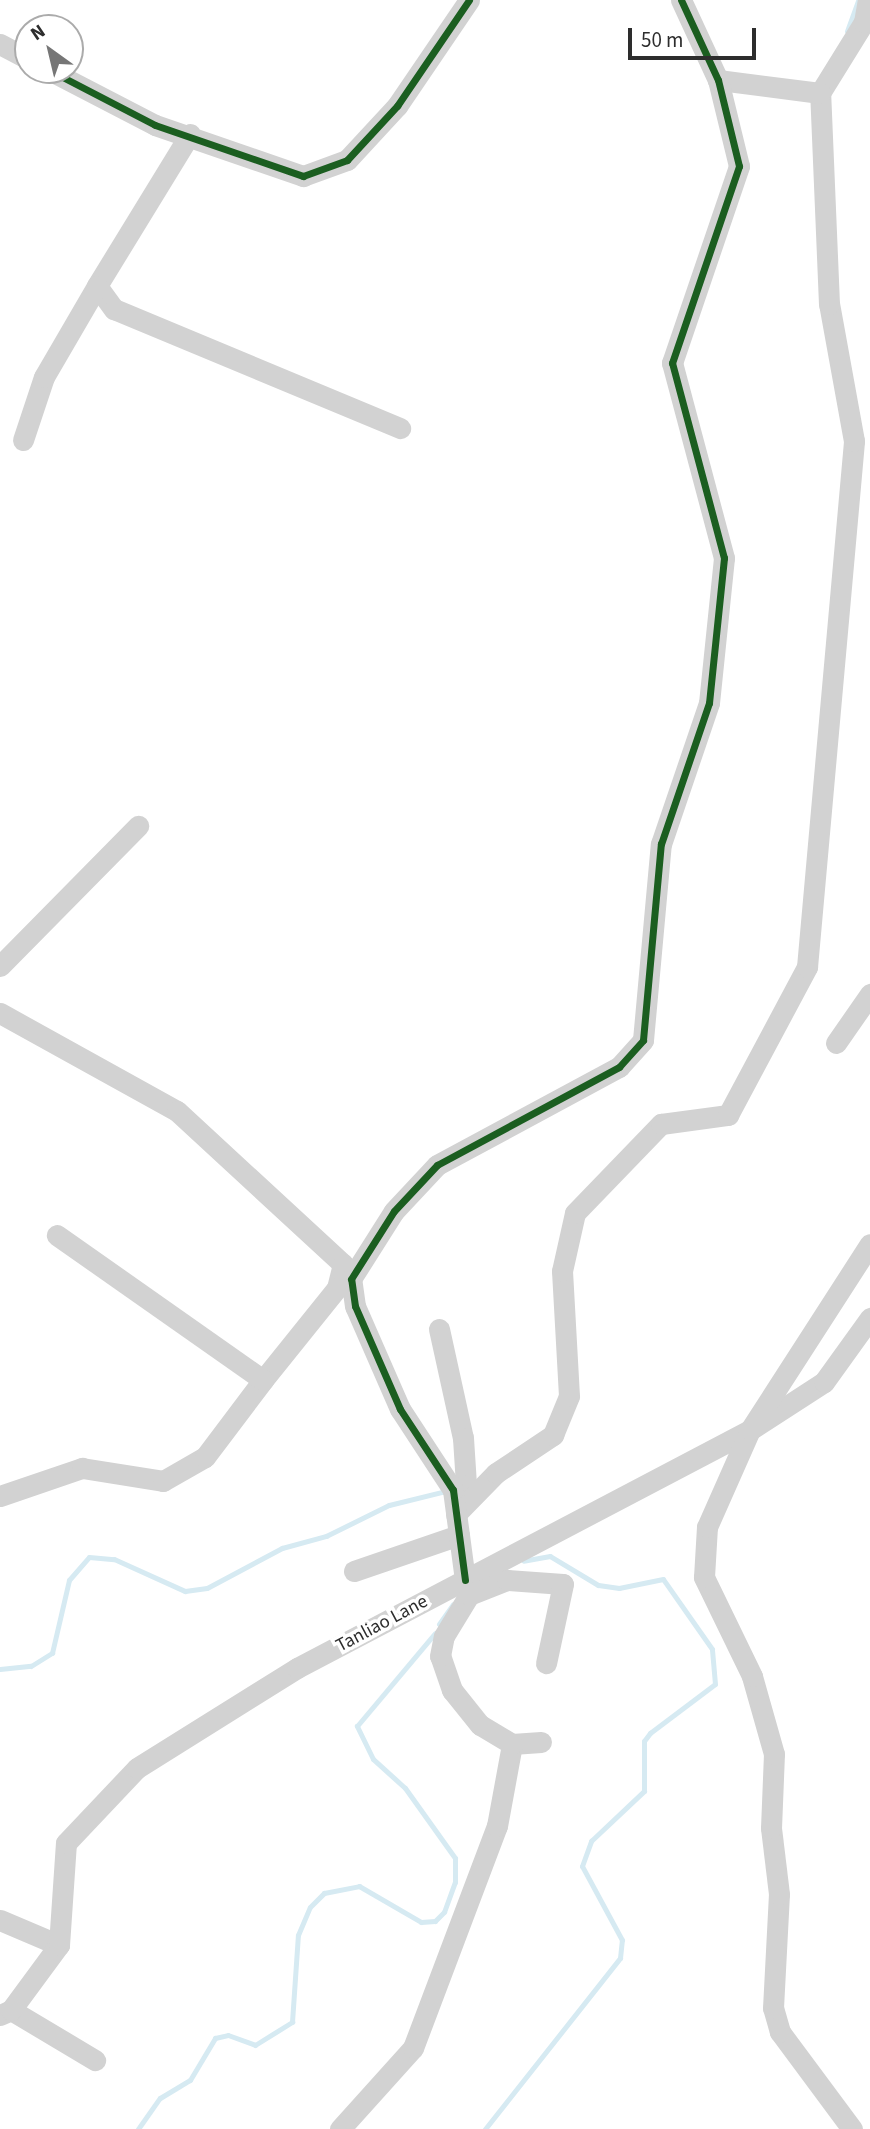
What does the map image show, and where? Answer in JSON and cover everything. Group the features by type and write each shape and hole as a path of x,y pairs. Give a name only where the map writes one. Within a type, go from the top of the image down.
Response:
{"street":[{"path":"76,84 155,125 190,134 303,176 347,160 397,106 469,0"},
{"path":"465,1580 453,1490 400,1409 355,1306 351,1279 394,1211 437,1166 619,1067 643,1040 661,844 709,703 724,558 672,363 739,166 718,80 681,0"},
{"path":"456,1514 496,1473 553,1435 569,1396 562,1270 575,1213 661,1124 728,1115 807,967 854,441 829,304 820,93 864,22 868,0"},
{"path":"718,80 820,93"},
{"path":"23,440 44,377 190,134"},
{"path":"97,286 114,309 400,428"},
{"path":"0,966 138,826"},
{"path":"836,1043 870,994"},
{"path":"0,1013 177,1111 343,1264 337,1288 205,1457 163,1481 82,1468 0,1496"},
{"path":"57,1235 263,1380"},
{"path":"852,2129 780,2032 773,2008 779,1894 771,1828 774,1754 752,1676 704,1577 707,1527 750,1430 870,1244"},
{"name":"Tanliao Lane","path":"59,1945 66,1843 137,1768 297,1668 750,1430 824,1382 870,1318"},
{"path":"439,1329 463,1438 466,1485 453,1490"},
{"path":"354,1571 459,1535"},
{"path":"541,1741 512,1744 480,1725 452,1690 440,1656 444,1636 468,1595 508,1580 563,1584 546,1663"},
{"path":"340,2129 413,2048 497,1826 512,1744"},
{"path":"0,1920 59,1945 5,2012 94,2060"}],"waterway":[{"path":"847,31 858,1"},
{"path":"0,1669 31,1666 52,1653 69,1580 89,1557 114,1559 185,1591 207,1588 282,1548 326,1536 389,1505 446,1491"},
{"path":"485,2129 620,1958 622,1940 582,1866 591,1841 644,1791 644,1741 650,1733 715,1684 712,1649 663,1579 619,1588 598,1585 550,1556 523,1561"},
{"path":"439,1624 453,1604"},
{"path":"138,2129 160,2098 190,2080 215,2038 228,2035 255,2045 292,2022 298,1935 310,1907 324,1893 359,1886 421,1922 435,1921 444,1912 455,1882 455,1858 405,1788 373,1759 357,1726 435,1633"}],"cycle path":[{"path":"76,84 155,125 303,176 347,160 397,106 469,0"},
{"path":"465,1580 453,1490 400,1409 355,1306 351,1279 394,1211 437,1165 619,1067 643,1040 661,844 709,703 724,558 672,363 739,166 718,80 681,0"}]}
